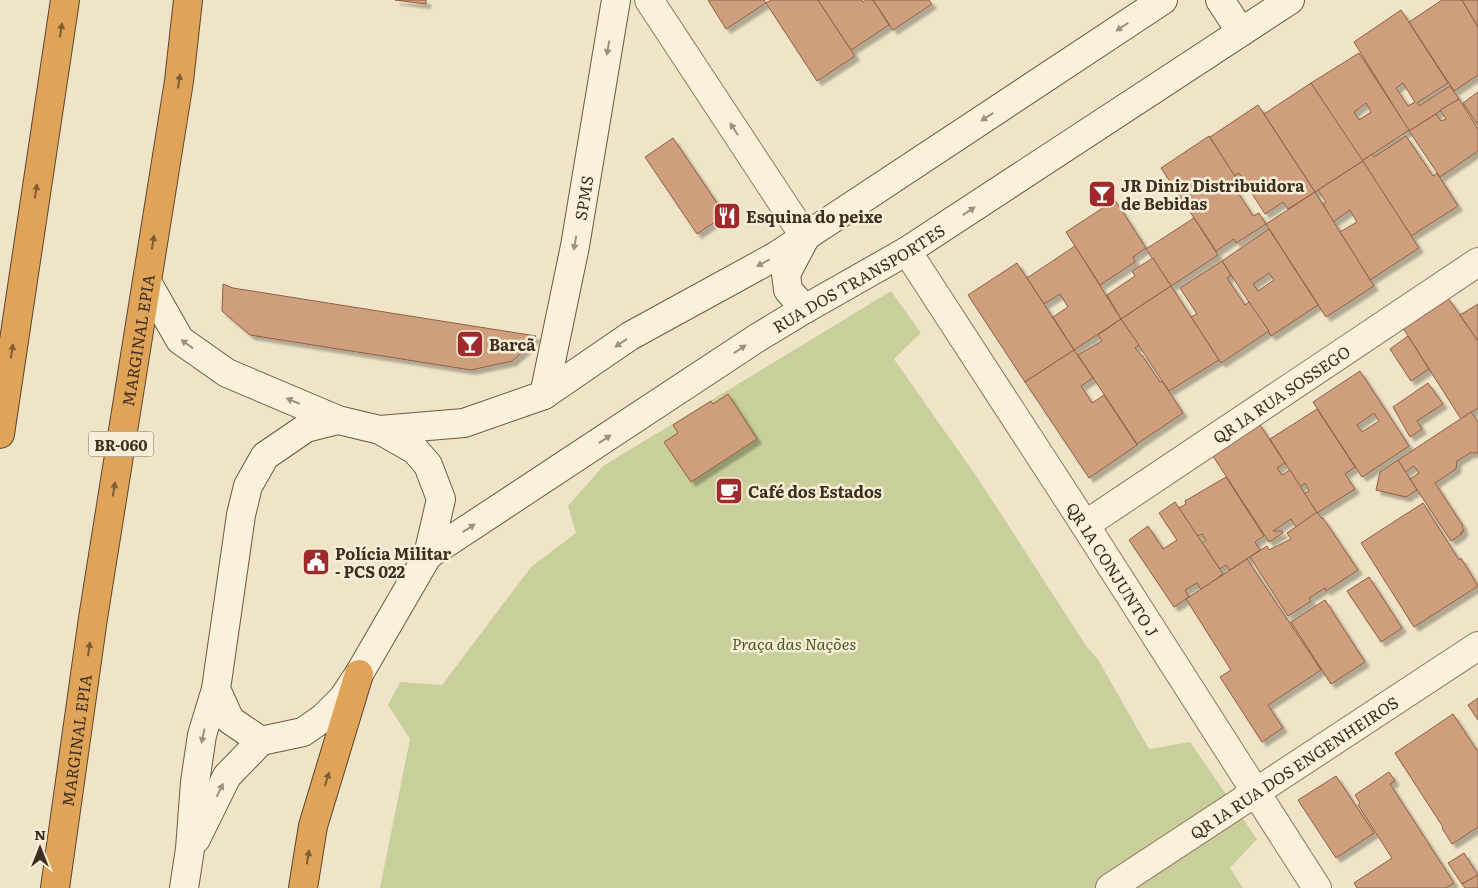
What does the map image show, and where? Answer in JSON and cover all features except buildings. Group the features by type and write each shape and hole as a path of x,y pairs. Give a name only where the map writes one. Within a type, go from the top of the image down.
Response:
{"highway":[{"path":"0,434 65,0"},
{"name":"MARGINAL EPIA","path":"55,888 93,618 179,81 188,0"},
{"path":"303,888 313,826 359,674"}],"street":[{"name":"SPMS","path":"544,395 575,246 616,0"},
{"path":"649,0 806,237"},
{"path":"380,430 464,423 544,395 630,336 776,256 806,237 1163,0"},
{"path":"1220,0 1241,32"},
{"name":"RUA DOS TRANSPORTES","path":"428,555 757,338 806,308 908,251 1290,0"},
{"path":"806,237 786,274 788,290 806,308"},
{"name":"QR 1A CONJUNTO J","path":"908,251 1316,888"},
{"name":"QR 1A RUA SOSSEGO","path":"1085,525 1478,262"},
{"path":"147,282 180,340 227,373 338,420 380,430 415,450 428,465 440,499 428,555 343,698 323,718 303,732 261,741 227,776 190,849"},
{"path":"184,888 202,735 216,689 241,516 248,486 265,456 306,428 338,420"},
{"name":"QR 1A RUA DOS ENGENHEIROS","path":"1110,888 1478,646"},
{"path":"216,689 230,720 261,741"}],"green space":[{"name":"Praça das Nações","path":"891,291 921,333 894,359 979,480 1087,647 1099,661 1149,749 1190,742 1257,839 1230,868 1243,888 380,888 410,739 388,705 400,682 442,685 531,567 576,533 568,506 603,466"}],"place":[{"name":"JR Diniz Distribuidora de Bebidas","path":"1102,194"},
{"name":"Esquina do peixe","path":"727,216"},
{"name":"Barcã","path":"470,344"},
{"name":"Café dos Estados","path":"729,491"},
{"name":"Polícia Militar - PCS 022","path":"316,562"}]}
